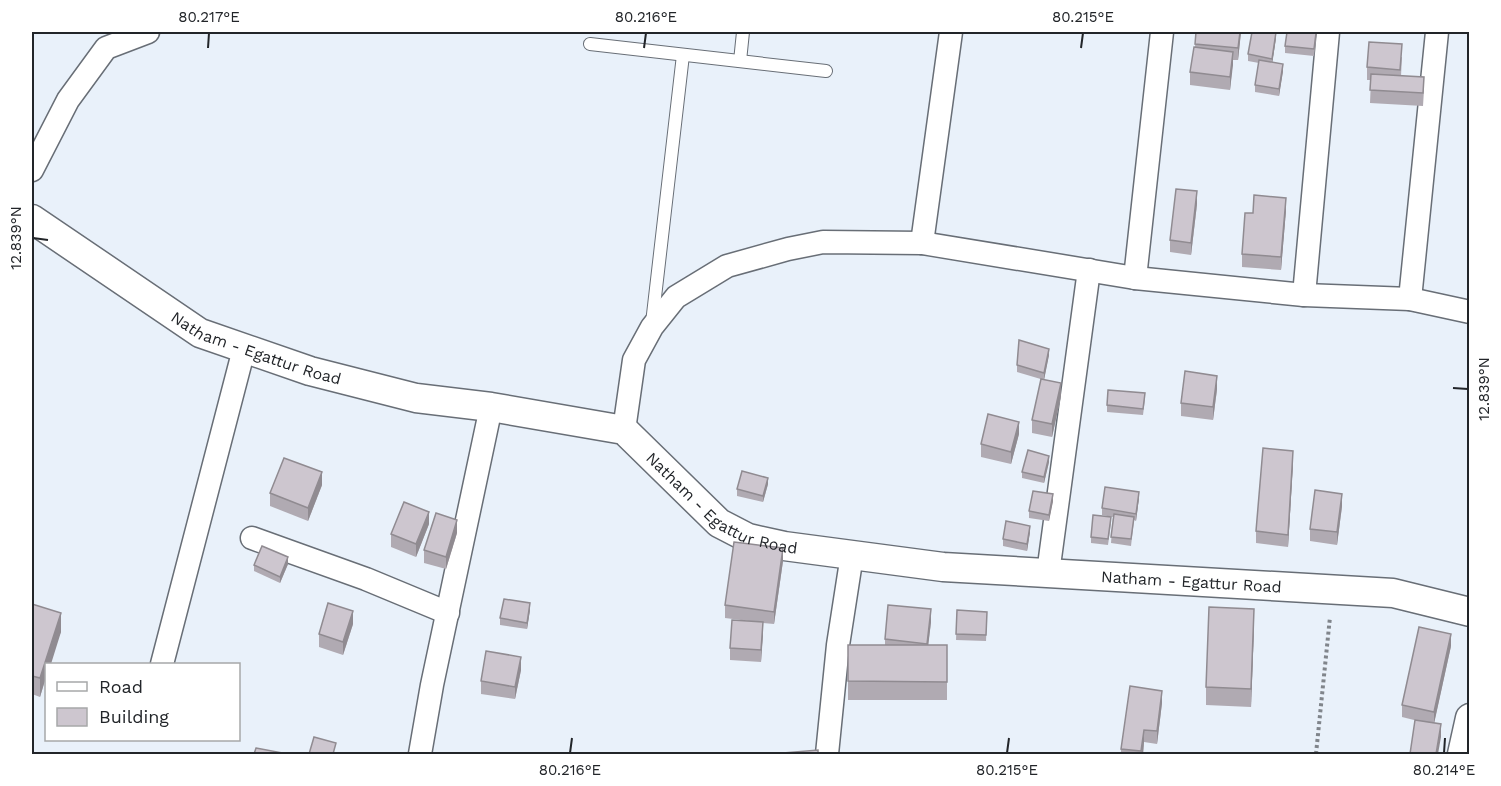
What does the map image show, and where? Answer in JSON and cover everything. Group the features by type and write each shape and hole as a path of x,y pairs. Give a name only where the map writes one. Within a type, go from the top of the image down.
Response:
{"street":[{"path":"32,170 68,100 106,48 148,32"},
{"path":"922,243 951,32"},
{"path":"1135,278 1162,32"},
{"path":"1304,296 1328,32"},
{"path":"1410,299 1437,32"},
{"name":"Natham - Egattur Road","path":"32,219 200,333 244,349 310,371 416,398 491,407 624,430 719,523 748,538 784,546 943,567 1393,593 1470,612"},
{"path":"624,430 634,360 652,327 675,297 727,266 823,242 922,243 1135,278 1304,296 1410,299 1470,312"},
{"path":"1048,573 1089,270"},
{"path":"162,663 244,349"},
{"path":"420,754 432,685 491,407"},
{"path":"252,538 366,579 447,613"},
{"path":"827,754 838,645 852,555"},
{"path":"1462,754 1470,718"}],"lane":[{"path":"740,61 743,32"},
{"path":"590,44 826,71"},
{"path":"652,327 683,55"}],"path":[{"path":"1316,754 1332,589"}],"building":[{"path":"1196,32 1240,32 1238,48 1195,44"},
{"path":"1252,32 1276,32 1272,59 1248,54"},
{"path":"1287,32 1316,33 1314,49 1285,46"},
{"path":"1369,42 1402,44 1400,70 1367,67"},
{"path":"1194,47 1233,52 1230,77 1190,72"},
{"path":"1259,60 1283,64 1279,89 1255,85"},
{"path":"1371,74 1424,77 1423,93 1370,90"},
{"path":"1176,189 1197,191 1191,243 1170,240"},
{"path":"1254,195 1286,198 1281,257 1242,254 1245,213 1253,213"},
{"path":"1019,340 1049,349 1044,373 1017,365"},
{"path":"1185,371 1217,376 1213,407 1181,403"},
{"path":"1041,379 1061,383 1052,424 1032,420"},
{"path":"1108,390 1145,393 1143,409 1107,405"},
{"path":"988,414 1019,422 1011,452 981,444"},
{"path":"1263,448 1293,451 1288,535 1256,531"},
{"path":"1028,450 1049,456 1044,477 1022,472"},
{"path":"284,458 322,472 308,508 270,493"},
{"path":"742,471 768,478 763,496 737,489"},
{"path":"1105,487 1139,492 1136,514 1102,508"},
{"path":"1315,490 1342,494 1337,532 1310,529"},
{"path":"1033,491 1053,494 1049,515 1029,511"},
{"path":"404,502 429,512 416,544 391,534"},
{"path":"436,513 457,520 446,557 424,550"},
{"path":"1114,514 1134,517 1131,539 1111,537"},
{"path":"1093,515 1111,517 1108,539 1091,537"},
{"path":"1006,521 1030,526 1027,544 1003,539"},
{"path":"734,542 783,548 774,612 725,605"},
{"path":"262,546 288,557 280,577 254,565"},
{"path":"504,599 530,603 527,623 500,618"},
{"path":"328,603 353,611 343,642 319,634"},
{"path":"32,604 61,613 40,678 32,676"},
{"path":"888,605 931,609 927,644 885,639"},
{"path":"1209,607 1254,609 1251,689 1206,687"},
{"path":"957,610 987,612 986,635 956,634"},
{"path":"732,620 763,622 761,650 730,648"},
{"path":"1419,627 1451,634 1434,712 1402,705"},
{"path":"848,645 947,645 947,682 848,681"},
{"path":"486,651 521,657 515,687 481,681"},
{"path":"1130,686 1162,691 1157,731 1144,730 1141,751 1121,749"},
{"path":"1415,720 1441,724 1436,754 1410,754"},
{"path":"314,737 336,743 333,754 309,754"},
{"path":"256,748 283,753 283,754 254,754"},
{"path":"818,750 818,754 771,754"}]}
